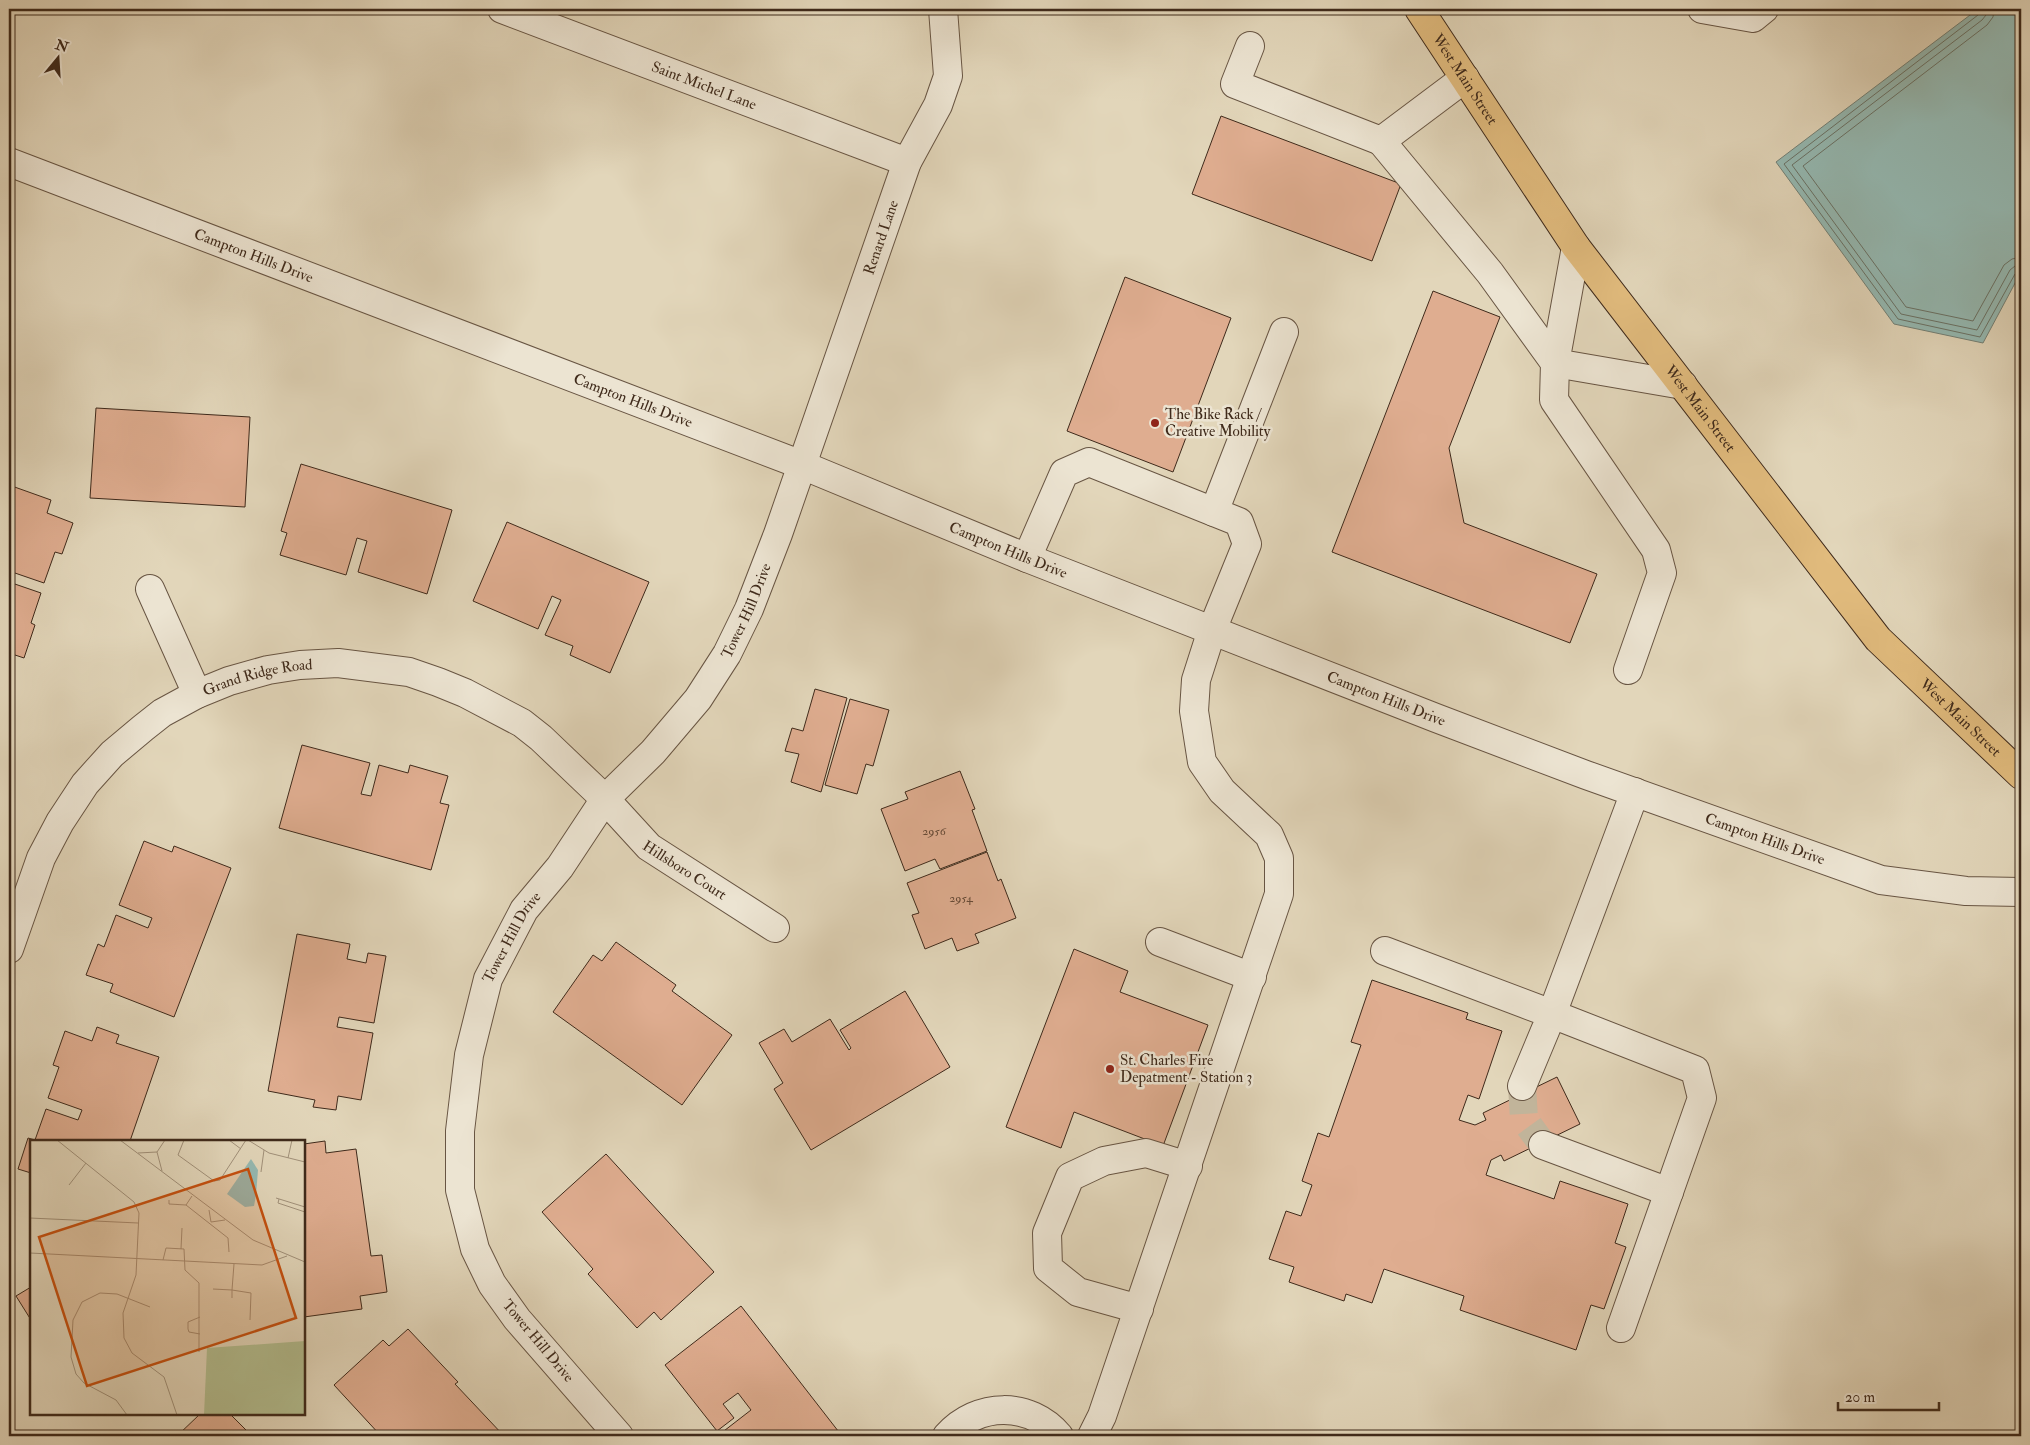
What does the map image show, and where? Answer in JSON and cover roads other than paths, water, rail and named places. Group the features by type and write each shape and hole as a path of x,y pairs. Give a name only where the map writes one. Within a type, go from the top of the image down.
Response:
{"main road":[{"name":"West Main Street","path":"1419,9 1576,247 1878,639 2021,775"}],"street":[{"name":"Saint Michel Lane","path":"502,9 907,162"},
{"name":"Renard Lane","path":"802,465 907,162 938,105 948,76 943,9"},
{"path":"1702,9 1753,18 1764,9"},
{"path":"1250,46 1235,84 1381,141 1490,273 1555,363 1683,385"},
{"path":"1381,141 1465,78"},
{"name":"Campton Hills Drive","path":"9,162 802,465 1028,558 1436,718 1635,792 1882,880 1966,891 2021,892"},
{"path":"1576,247 1555,363 1554,400 1656,550 1662,573 1628,670"},
{"path":"1214,512 1284,332"},
{"path":"1028,558 1064,473 1089,462 1239,522 1247,544 1212,630 1196,680 1194,711 1202,762 1222,791 1269,835 1279,858 1279,894 1102,1416 1092,1436"},
{"name":"Tower Hill Drive","path":"619,1436 518,1319 492,1284 475,1249 460,1190 460,1131 469,1055 488,979 524,910 560,867 605,799 653,752 698,700 727,654 749,609 802,465"},
{"path":"150,589 198,694"},
{"name":"Grand Ridge Road","path":"9,948 41,858 60,822 85,784 112,754 162,713 198,694 229,681 268,670 300,665 338,663 409,672 438,682 465,693 522,723 541,738 605,799"},
{"path":"1522,1086 1552,1014 1635,792"},
{"name":"Hillsboro Court","path":"605,799 649,848 776,928"},
{"path":"1160,942 1252,977"},
{"path":"1385,951 1695,1070 1702,1098 1621,1328"},
{"path":"1543,1145 1669,1192"},
{"path":"1138,1309 1078,1292 1048,1268 1047,1233 1070,1177 1104,1161 1146,1153 1188,1166"},
{"path":"947,1436 966,1420 987,1411 1010,1409 1032,1415 1052,1427 1059,1436"}],"water":[{"path":"1978,9 2021,9 2021,272 1983,343 1894,324 1776,162"}],"tunnel":[{"path":"1522,1086 1524,1119 1543,1145"}],"place":[{"name":"The Bike Rack / Creative Mobility","path":"1155,423"},
{"name":"St. Charles Fire Depatment - Station 3","path":"1110,1069"}]}
